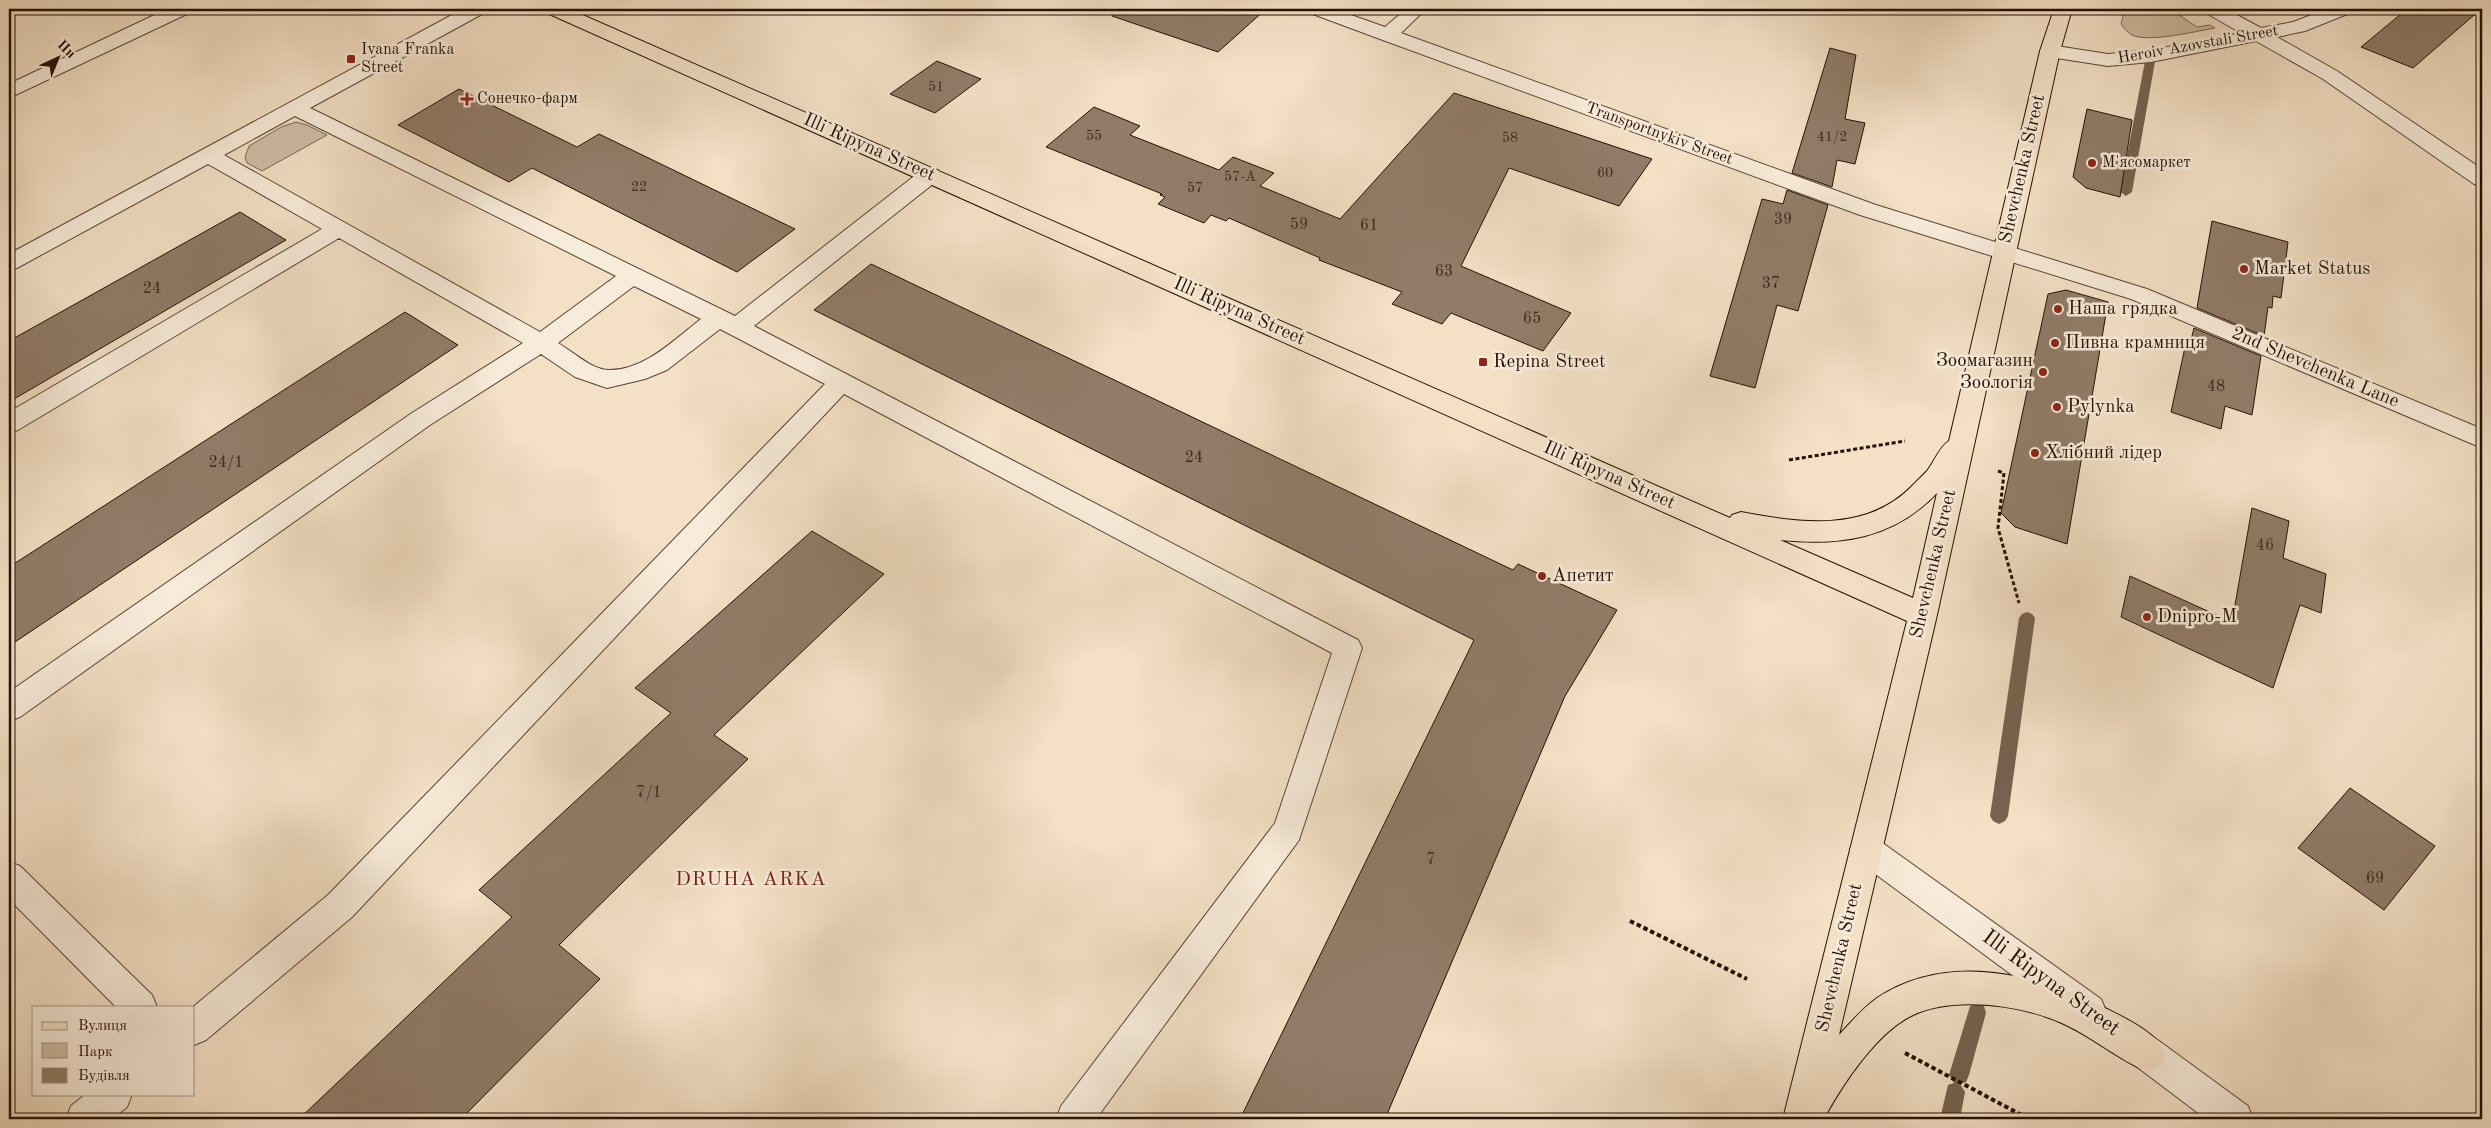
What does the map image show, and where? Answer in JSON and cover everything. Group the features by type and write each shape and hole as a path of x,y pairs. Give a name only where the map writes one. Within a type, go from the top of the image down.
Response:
{"main road":[{"name":"Illi Ripyna Street","path":"554,9 1923,615"},
{"name":"Shevchenka Street","path":"1802,1119 1923,615 2050,51 2063,9"},
{"path":"1663,499 1718,516 1776,529 1824,534 1867,527 1903,511 1948,462 1963,436"},
{"path":"1802,1119 1827,1077 1863,1033 1898,1005 1942,989 1994,988 2048,1002 2099,1023 2148,1054"}],"street":[{"path":"9,92 182,9"},
{"path":"9,263 478,9"},
{"name":"Transportnykiv Street","path":"1317,9 1868,210 2004,253"},
{"path":"1387,35 1416,9"},
{"path":"2213,9 2330,75 2482,179"},
{"name":"Heroiv Azovstali Street","path":"2050,51 2108,60 2129,59 2259,36 2298,27 2343,9"},
{"path":"295,108 842,381 1348,648 1288,830 1074,1119"},
{"path":"208,155 541,343 584,371 607,378 636,373 658,364 728,323 930,175"},
{"path":"9,424 340,228"},
{"name":"2nd Shevchenka Lane","path":"2004,253 2139,294 2482,438"},
{"path":"9,708 421,419 541,343 632,276"},
{"path":"195,1027 340,906 842,381"},
{"name":"Illi Ripyna Street","path":"1866,849 2148,1054 2234,1119"},
{"path":"9,877 139,1006"},
{"path":"84,1119 112,1096"}],"path":[{"path":"1789,460 1905,441"},
{"path":"1995,470 2004,473 1998,528 2019,603"},
{"path":"1630,921 1747,979"},
{"path":"1900,1051 2029,1119"}],"green space":[{"path":"2125,9 2170,9 2197,27 2210,25 2215,28 2173,36 2139,37 2130,34 2121,24"},
{"path":"296,122 327,135 262,171 247,163 245,157 249,146 281,127"}],"building":[{"path":"1113,9 1266,9 1218,52 1112,16"},
{"path":"2407,9 2481,9 2413,68 2361,47"},
{"path":"1830,48 1856,55 1845,119 1865,123 1855,164 1837,160 1832,187 1792,173"},
{"path":"937,61 981,79 935,113 890,94"},
{"path":"459,89 577,147 599,134 795,229 737,272 532,168 509,182 398,125"},
{"path":"1454,93 1652,159 1619,206 1509,168 1461,266 1571,313 1543,351 1451,313 1442,324 1392,304 1402,292 1319,260 1320,258 1229,218 1226,221 1211,215 1204,223 1158,204 1165,197 1160,195 1162,194 1046,147 1094,107 1140,126 1130,135 1219,170 1233,157 1274,173 1260,186 1340,219"},
{"path":"2087,109 2132,120 2120,197 2086,188 2073,177"},
{"path":"1787,190 1828,205 1798,311 1777,305 1755,388 1710,376 1762,199 1783,204"},
{"path":"240,212 286,240 9,402 9,341"},
{"name":"Market Status","path":"2212,221 2288,242 2281,298 2273,296 2272,308 2268,307 2264,336 2197,308"},
{"path":"871,264 1513,570 1518,564 1617,610 1565,696 1385,1119 1240,1119 1474,640 814,310"},
{"name":"Pylynka","path":"2066,290 2108,302 2067,544 2015,527 2001,513 2048,294"},
{"path":"405,312 458,345 9,646 9,567"},
{"path":"2194,328 2261,356 2252,415 2225,406 2221,429 2171,412 2187,338 2191,340"},
{"path":"2252,508 2289,521 2283,558 2326,574 2321,613 2300,605 2273,688 2121,617 2130,576 2232,622"},
{"path":"812,531 884,574 714,735 748,759 559,945 600,979 461,1119 299,1119 512,917 479,890 671,713 635,688"},
{"path":"2350,788 2435,846 2384,910 2298,848"}],"waterway":[{"path":"2126,192 2151,56"},
{"path":"1999,816 2027,618"},
{"path":"1959,1075 1977,1013"},
{"path":"1950,1119 1955,1092"}],"place":[{"name":"Ivana Franka Street","path":"351,59"},
{"name":"Сонечко-фарм","path":"467,99"},
{"name":"М'ясомаркет","path":"2092,163"},
{"name":"Market Status","path":"2244,269"},
{"name":"Наша грядка","path":"2058,309"},
{"name":"Пивна крамниця","path":"2055,343"},
{"name":"Repina Street","path":"1483,362"},
{"name":"Зоомагазин Зоологія","path":"2043,372"},
{"name":"Pylynka","path":"2057,407"},
{"name":"Хлібний лідер","path":"2035,453"},
{"name":"Апетит","path":"1542,576"},
{"name":"Dnipro-M","path":"2147,617"}],"district":[{"name":"DRUHA ARKA","path":"751,880"}]}
